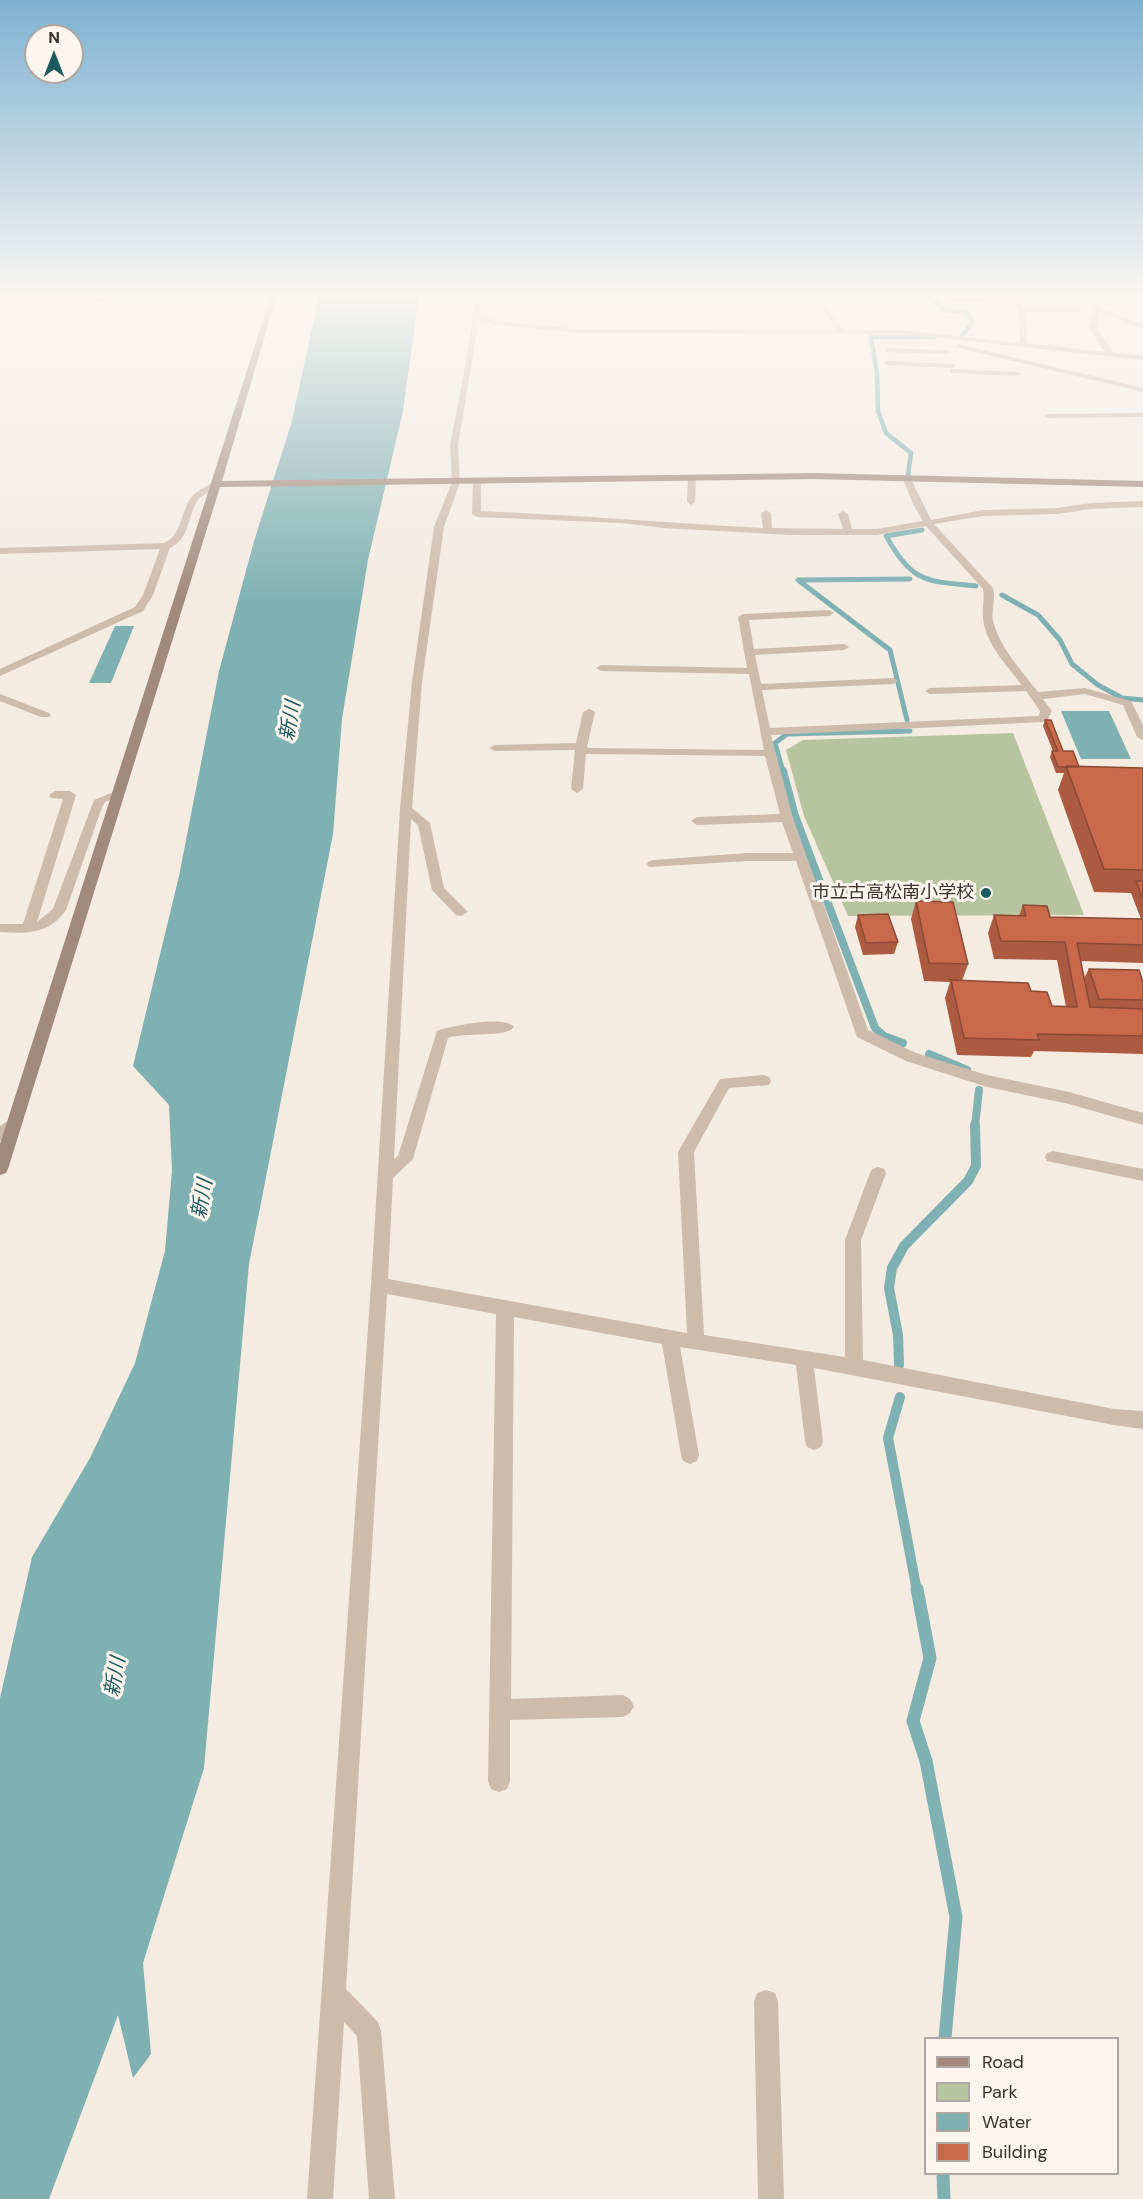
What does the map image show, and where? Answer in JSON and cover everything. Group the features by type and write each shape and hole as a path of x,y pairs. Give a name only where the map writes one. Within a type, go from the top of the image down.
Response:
{"street":[{"path":"0,1169 116,795 219,484 244,398"},
{"path":"320,2199 379,1285 406,809 417,682 439,527 456,482 454,445 463,398"},
{"path":"1048,416 1143,415"},
{"path":"0,551 166,546 175,542 179,536 197,496 219,484 430,483 813,476 1143,484"},
{"path":"691,502 692,477"},
{"path":"765,732 1043,719 1046,711 995,638 988,619 991,599 988,588 929,524 917,504 907,479"},
{"path":"477,481 477,514 621,520 768,531 877,532 983,513 1057,511 1091,506 1143,504"},
{"path":"766,513 768,531"},
{"path":"843,514 848,532"},
{"path":"0,673 139,609 148,595 166,546"},
{"path":"829,613 743,617 769,753 787,818 862,1033 911,1057 987,1081 1069,1098 1143,1119"},
{"path":"750,652 844,647"},
{"path":"602,668 754,671"},
{"path":"758,687 893,681"},
{"path":"930,691 1085,691 1143,706"},
{"path":"0,697 45,716"},
{"path":"1126,703 1143,737"},
{"path":"577,789 580,748 589,712"},
{"path":"495,748 575,746 588,752 769,753"},
{"path":"28,929 70,795 55,795"},
{"path":"0,928 28,929 49,923 59,909 99,800 116,795"},
{"path":"406,809 424,823 438,890 461,912"},
{"path":"697,821 787,818"},
{"path":"653,864 747,857 801,857"},
{"path":"385,1176 405,1159 442,1035 455,1030 507,1027"},
{"path":"696,1342 686,1152 725,1083 764,1081"},
{"path":"0,1135 15,1122"},
{"path":"1053,1157 1143,1174"},
{"path":"854,1366 853,1240 878,1173"},
{"path":"379,1285 670,1338 854,1366 1114,1417 1143,1420"},
{"path":"499,1781 505,1309"},
{"path":"670,1338 690,1455"},
{"path":"804,1359 814,1441"},
{"path":"500,1710 623,1706"},
{"path":"333,1993 369,2031 382,2199"},
{"path":"766,2002 771,2199"}],"green space":[{"path":"1013,733 1084,915 848,916 804,816 786,750 803,740"}],"water":[{"name":"新川","path":"297,398 405,398 368,560 342,719 333,834 249,1264 204,1768 143,1963 151,2054 133,2078 118,2015 49,2199 0,2199 0,1698 32,1557 90,1458 135,1363 165,1251 172,1171 169,1105 133,1066 179,876 219,671 254,541 292,421"},
{"path":"115,626 134,626 111,683 89,683"},
{"path":"1061,711 1109,711 1131,759 1081,759"}],"building":[{"path":"1045,720 1051,720 1063,751 1073,751 1079,767 1058,767 1052,751 1058,751"},
{"path":"1066,766 1143,768 1143,870 1104,869"},
{"path":"1136,881 1143,881 1143,899"},
{"path":"916,901 953,902 968,964 929,963"},
{"path":"1023,905 1047,906 1050,917 1143,919 1143,945 1077,943 1090,1007 1143,1009 1143,1036 1037,1034 1039,1040 964,1038 951,980 1028,983 1031,991 1047,992 1052,1006 1077,1007 1065,942 1001,941 994,915 1026,916"},
{"path":"888,914 898,942 866,943 858,915"},
{"path":"1089,969 1139,970 1143,982 1143,1000 1099,999"}],"waterway":[{"path":"878,398 878,411 886,433 911,453 908,475"},
{"path":"922,530 886,536 904,563 922,577 944,583 976,586"},
{"path":"907,720 890,650 798,580 910,579"},
{"path":"1002,595 1038,615 1060,640 1072,664 1098,685 1122,698 1143,700"},
{"path":"783,772 775,743 787,734 910,731"},
{"path":"783,771 795,816 875,1028 884,1036 903,1043"},
{"path":"929,1054 967,1070"},
{"path":"975,1126 979,1090"},
{"path":"899,1365 898,1335 889,1288 892,1268 904,1246 968,1181 976,1166 975,1126"},
{"path":"900,1397 888,1438 917,1591"},
{"path":"917,1589 930,1658 913,1721 926,1761 956,1917 945,2037"},
{"path":"943,2175 944,2199"}],"place":[{"name":"市立古高松南小学校","path":"986,893"}]}
